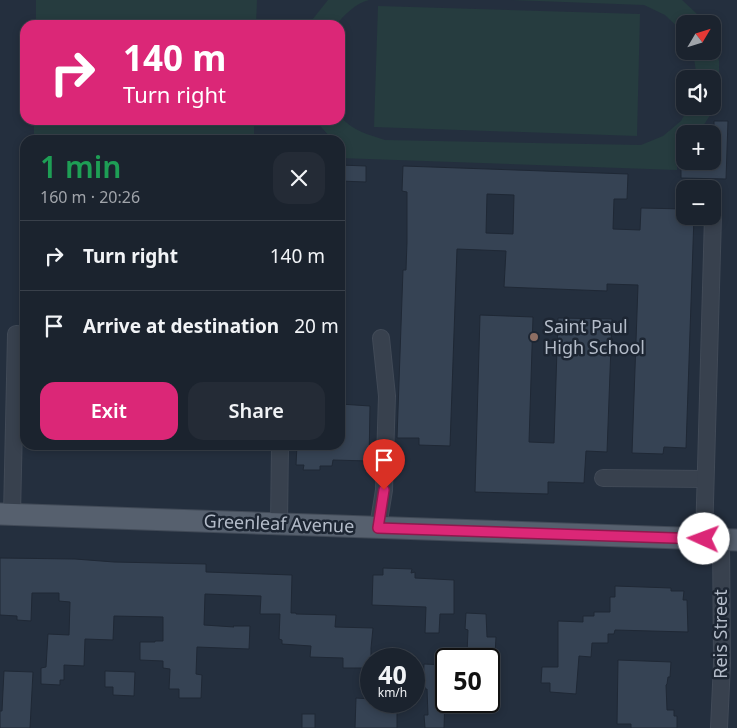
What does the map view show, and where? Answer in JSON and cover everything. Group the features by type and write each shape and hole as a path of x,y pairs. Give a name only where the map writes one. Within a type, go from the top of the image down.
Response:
{"main road":[{"name":"Greenleaf Avenue","path":"6,514 720,539"}],"street":[{"name":"Reis Street","path":"713,225 705,479 720,539 729,663 719,728"},
{"path":"6,514 16,334 20,334"},
{"path":"378,528 384,490 387,396 381,338"},
{"path":"279,524 280,450"},
{"path":"603,478 705,479"}],"green space":[{"path":"36,0 257,0 256,20 36,20"},
{"path":"328,0 369,0 355,7 341,20 312,20"},
{"path":"511,0 682,0 698,15 676,15 676,25 665,15 644,5"},
{"path":"378,6 640,14 637,136 374,127"},
{"path":"694,60 719,60 719,70 696,70"},
{"path":"684,115 710,115 704,125 676,125"},
{"path":"345,122 367,134 385,140 641,145 663,136 676,125 676,170 345,158 345,135 328,135 319,125 345,125"},
{"path":"34,125 254,125 254,135 34,135"}],"building":[{"path":"714,121 728,121 726,179 681,178 681,170 721,170 721,125 714,125"},
{"path":"345,165 366,166 366,182 345,181"},
{"path":"403,166 628,174 627,199 614,199 613,229 640,230 641,208 676,209 676,225 694,225 686,448 664,447 663,454 632,453 638,285 607,284 607,291 504,287 506,251 457,249 450,446 419,445 419,438 397,438 403,270 406,270 407,192 402,191","holes":["487,194 514,195 513,234 486,233"]},
{"path":"480,315 533,317 529,442 554,443 558,318 612,319 607,452 586,451 584,483 548,482 548,494 475,492"},
{"path":"345,404 370,406 369,461 333,460 332,466 320,466 320,470 303,470 304,465 296,465 297,450 345,450"},
{"path":"0,558 75,559 114,562 206,564 206,572 292,575 291,613 336,615 335,627 373,628 371,648 360,648 360,668 343,668 343,658 310,657 311,646 282,644 282,640 279,639 280,614 260,614 261,596 205,594 204,625 250,626 249,649 197,647 196,674 202,675 201,698 179,698 179,689 169,689 170,669 163,668 163,661 140,660 140,642 163,641 163,617 114,616 113,640 85,639 84,666 64,665 64,680 60,680 60,685 41,684 41,668 46,667 48,634 69,635 70,602 59,601 59,593 32,593 31,621 17,620 17,616 0,615"},
{"path":"383,568 412,569 411,573 415,572 415,578 454,580 454,614 440,614 439,633 425,633 426,607 372,605 373,575 383,575"},
{"path":"615,586 671,588 671,591 684,591 683,600 687,600 688,632 615,630 614,634 608,634 608,643 592,643 591,657 579,656 576,694 550,692 550,683 541,683 542,667 558,667 558,621 583,622 583,616 594,616 594,612 610,612 610,597 615,597"},
{"path":"466,613 486,614 487,637 496,637 495,648 467,648 468,630 465,629"},
{"path":"618,660 671,662 670,677 668,677 666,685 667,710 674,710 674,716 677,716 677,728 631,728 631,724 617,724"},
{"path":"425,664 435,664 435,713 444,713 444,728 425,728 424,715 428,715 427,689 425,689"},
{"path":"4,671 33,672 30,728 0,728"},
{"path":"105,671 135,672 134,696 113,695 113,687 105,687"},
{"path":"356,698 360,698 360,713 397,713 397,728 355,728"},
{"path":"302,714 315,714 315,728 302,728"}],"place":[{"name":"Saint Paul High School","path":"534,337"}],"route":[{"path":"384,490 378,528 704,539"}]}
